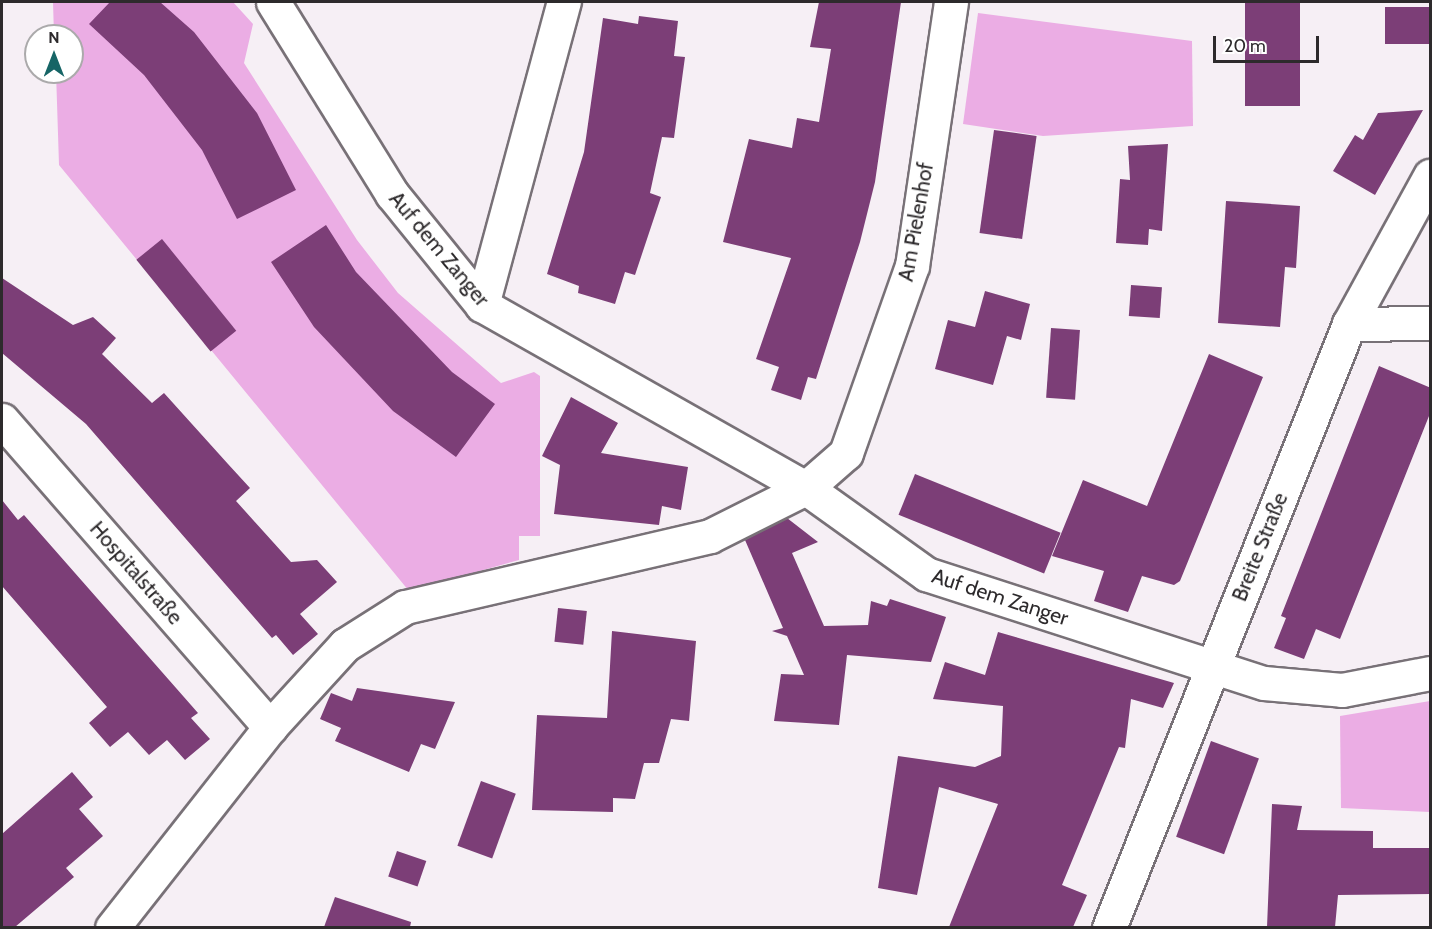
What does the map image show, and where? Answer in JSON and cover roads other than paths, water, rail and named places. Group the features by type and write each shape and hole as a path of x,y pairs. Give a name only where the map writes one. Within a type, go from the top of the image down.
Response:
{"street":[{"name":"Auf dem Zanger","path":"273,2 392,194 482,305 806,488 926,574 1264,683 1312,690 1431,673"},
{"path":"482,305 564,2"},
{"name":"Am Pielenhof","path":"806,488 846,453 912,266 951,2"},
{"name":"Breite Straße","path":"1109,927 1349,324 1431,176"},
{"path":"1349,324 1431,323"},
{"name":"Hospitalstraße","path":"2,420 270,727"},
{"path":"112,927 270,727 345,645 405,607 710,536 806,488"}]}
